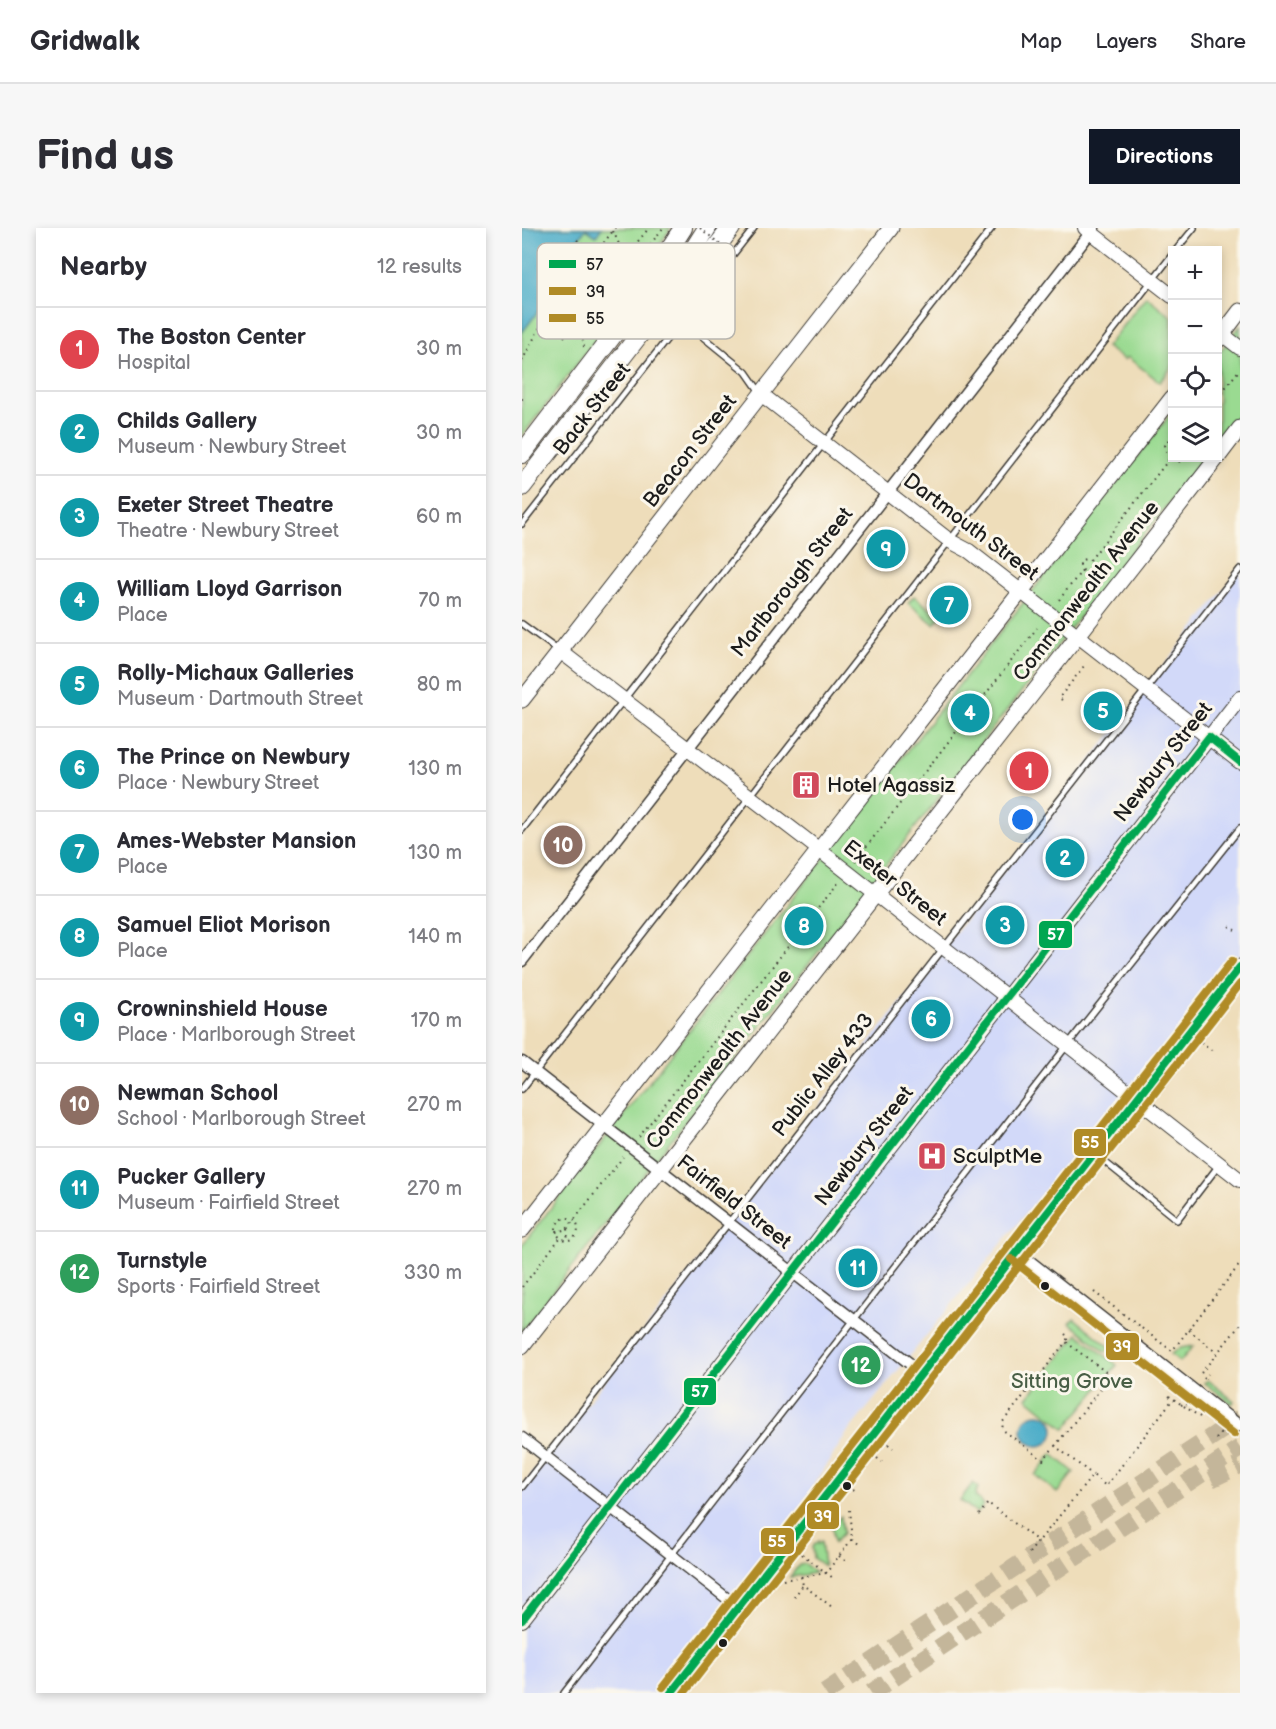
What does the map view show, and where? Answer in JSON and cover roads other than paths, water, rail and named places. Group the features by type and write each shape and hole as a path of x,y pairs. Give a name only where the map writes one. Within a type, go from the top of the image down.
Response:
{"highway":[{"path":"673,243 683,228"},
{"path":"698,243 707,228"},
{"path":"720,243 731,228"},
{"path":"522,454 610,339"},
{"path":"522,487 636,339"},
{"path":"606,379 645,339"}],"main road":[{"name":"Beacon Street","path":"522,700 891,228"},
{"path":"1090,229 1168,292"},
{"path":"1222,332 1240,312"},
{"path":"1222,337 1240,348"},
{"name":"Dartmouth Street","path":"761,394 950,541 969,551 1240,762"},
{"path":"522,1230 1168,404"},
{"name":"Commonwealth Avenue","path":"1222,451 1240,428"},
{"name":"Commonwealth Avenue","path":"522,1347 1213,462"},
{"name":"Exeter Street","path":"560,651 750,796 1240,1180"},
{"name":"Newbury Street","path":"522,1620 1240,698"},
{"path":"671,1693 1240,967"}],"street":[{"name":"Marlborough Street","path":"522,961 1090,229"},
{"name":"Fairfield Street","path":"522,1062 922,1373"},
{"path":"1017,1251 1240,1426"},
{"path":"522,1438 738,1607"}],"lane":[{"name":"Back Street","path":"735,252 754,228"},
{"path":"522,830 992,228"},
{"path":"1179,246 1194,228"},
{"path":"522,1089 1168,261"},
{"name":"Back Street","path":"522,524 667,339"},
{"name":"Dartmouth Street","path":"705,339 746,372 761,394"},
{"name":"Public Alley 433","path":"522,1487 1240,568"},
{"name":"Exeter Street","path":"522,624 560,651"},
{"path":"564,1693 1068,1045 1240,828"},
{"path":"1094,1153 1177,1220 1220,1164"}],"water":[{"path":"522,228 602,228 596,236 586,229 575,243 537,243 537,313 522,333"},
{"path":"1038,1414 1049,1419 1054,1430 1049,1441 1038,1446 1027,1441 1022,1430 1027,1419"}],"tunnel":[{"path":"825,1693 1240,1418"},
{"path":"871,1693 1240,1448"},
{"path":"1211,1479 1240,1465"}],"place":[{"name":"Crowninshield House","path":"886,549"},
{"name":"Ames-Webster Mansion","path":"949,605"},
{"name":"Rolly-Michaux Galleries","path":"1103,711"},
{"name":"William Lloyd Garrison","path":"970,713"},
{"name":"The Boston Center","path":"1029,771"},
{"name":"Hotel Agassiz","path":"806,785"},
{"name":"Newman School","path":"563,845"},
{"name":"Childs Gallery","path":"1065,858"},
{"name":"Exeter Street Theatre","path":"1005,925"},
{"name":"Samuel Eliot Morison","path":"804,926"},
{"name":"The Prince on Newbury","path":"931,1019"},
{"name":"SculptMe","path":"932,1156"},
{"name":"Pucker Gallery","path":"858,1268"},
{"name":"Turnstyle","path":"861,1365"}],"park label":[{"name":"Sitting Grove","path":"1072,1381"}]}
